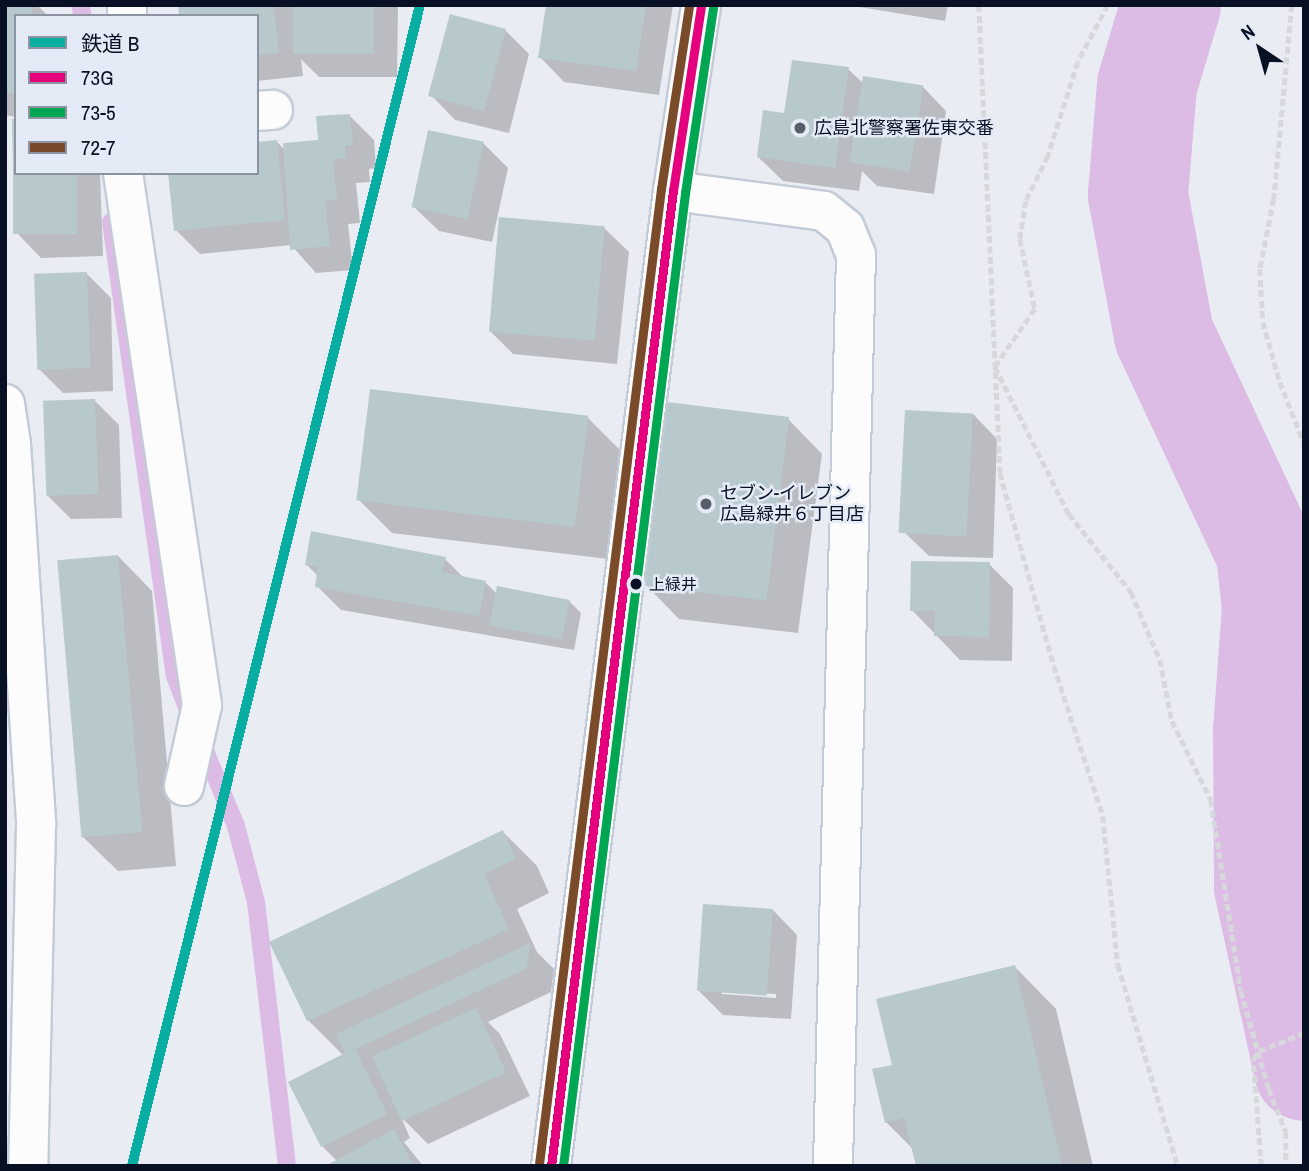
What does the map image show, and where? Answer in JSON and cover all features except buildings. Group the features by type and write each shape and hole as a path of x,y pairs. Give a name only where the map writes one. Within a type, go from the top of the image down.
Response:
{"street":[{"path":"551,1166 673,191 701,5"},
{"path":"124,175 202,705 184,786"},
{"path":"673,191 824,211 845,228 856,254 833,1166"},
{"path":"5,404 11,444 36,825 28,1166"}],"path":[{"path":"979,5 1000,474 1054,666 1103,816 1118,965 1178,1166"},
{"path":"995,368 1035,309 1020,239 1026,201 1048,156 1078,62 1108,5"},
{"path":"1292,5 1274,199 1260,269 1263,322 1280,382 1304,443"},
{"path":"995,368 1069,514 1131,592 1160,660 1172,721 1211,800 1241,991 1286,1132 1286,1166"},
{"path":"1261,1166 1253,1059 1258,1051 1304,1033"}],"waterway":[{"path":"80,5 82,14"},
{"path":"1171,5 1147,85 1138,195 1164,335 1266,553 1272,608 1263,732 1264,887 1304,1071"},
{"path":"111,222 175,676 189,712"},
{"path":"201,741 236,826 256,902 287,1166"}],"rail line":[{"name":"B","path":"132,1166 420,5"}],"transit line":[{"name":"72-7","path":"539,1164 661,189 689,5"},
{"name":"73G","path":"551,1166 673,191 701,5"},
{"name":"73-5","path":"563,1166 685,193 713,7"}],"place":[{"name":"広島北警察署佐東交番","path":"800,128"},
{"name":"セブン‐イレブン 広島緑井６丁目店","path":"706,504"},
{"name":"上緑井","path":"636,584"}]}
